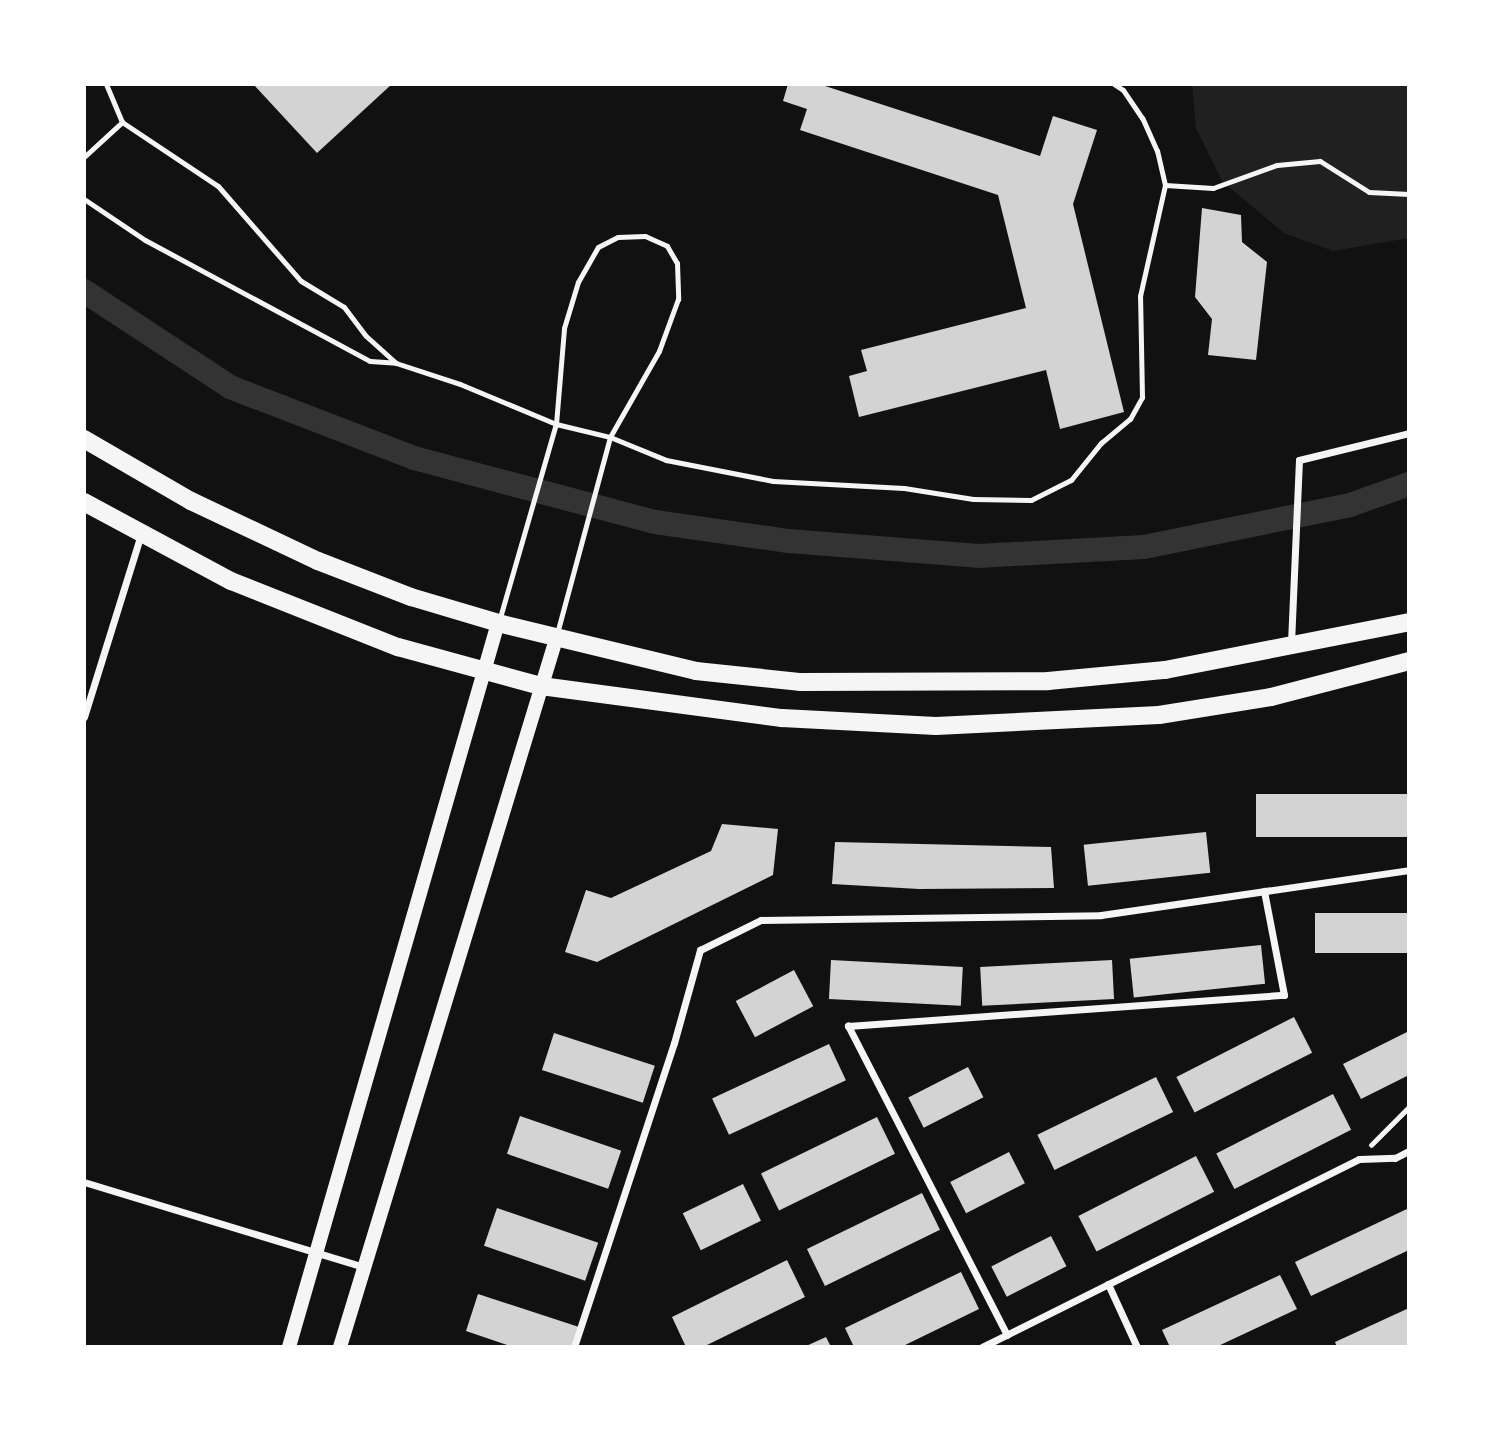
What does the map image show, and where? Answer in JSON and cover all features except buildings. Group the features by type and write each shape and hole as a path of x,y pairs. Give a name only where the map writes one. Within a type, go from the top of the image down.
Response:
{"main road":[{"path":"84,439 191,501 318,561 411,597 498,623 696,671 801,682 1048,681 1165,670 1291,648 1409,622"},
{"path":"84,502 231,581 398,647 541,686 782,718 936,726 1159,715 1271,697 1409,661"},
{"path":"289,1347 498,623"},
{"path":"340,1347 556,636"}],"street":[{"path":"1291,648 1299,460 1409,433"},
{"path":"84,717 141,534"},
{"path":"574,1347 674,1043 699,950 761,920 1101,915 1409,870"},
{"path":"1007,1335 849,1026 1284,995 1264,891"},
{"path":"982,1347 1359,1159 1395,1158 1409,1151"},
{"path":"84,1182 364,1267"},
{"path":"1108,1284 1138,1347"}],"lane":[{"path":"106,84 122,122 218,186 301,281 344,307 366,336 396,363"},
{"path":"84,199 246,297 370,361 396,363 460,384 556,424 610,437 666,460 773,481 904,488 972,499 1031,500 1071,480 1101,443 1130,419 1142,397 1140,296 1165,186 1157,150 1142,118 1123,90 1114,84"},
{"path":"84,157 122,122"},
{"path":"1165,186 1213,188 1277,165 1320,161 1369,192 1409,194"},
{"path":"498,623 556,424 564,328 578,282 598,247 618,237 645,236 667,246 677,263 678,299 659,351 610,437 556,636"}],"path":[{"path":"1359,1159 1409,1107"}],"shaded area":[{"path":"1192,84 1409,84 1409,238 1333,251 1284,233 1222,181 1196,128"}],"waterway":[{"path":"84,291 230,387 414,458 655,522 789,541 978,556 1144,547 1350,505 1409,484"}]}
